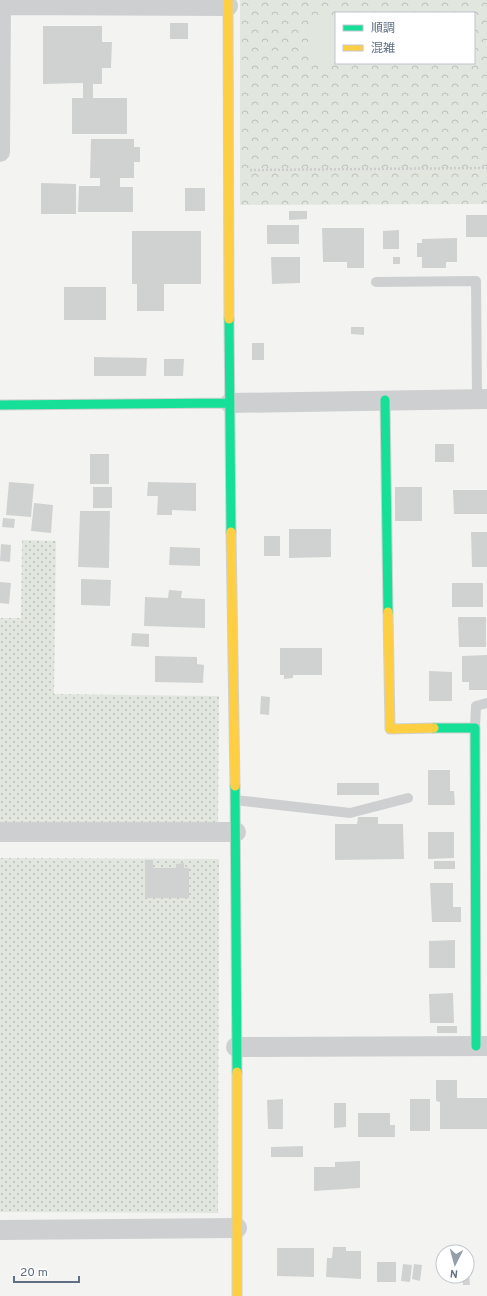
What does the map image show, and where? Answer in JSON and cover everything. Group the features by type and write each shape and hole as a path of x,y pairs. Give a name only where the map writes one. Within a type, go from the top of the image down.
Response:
{"street":[{"path":"0,152 1,4 228,3 230,403 236,832 237,1296"},
{"path":"0,405 482,399"},
{"path":"236,1047 482,1046 474,728 390,729 385,400"},
{"path":"0,832 236,832"},
{"path":"0,1230 237,1228"}],"lane":[{"path":"376,282 476,281 482,399"},
{"path":"474,728 476,706 487,703"},
{"path":"235,800 350,813 408,798"}],"path":[{"path":"229,170 487,168"}],"green space":[{"path":"240,0 487,0 487,204 240,205"},
{"path":"311,16 335,16 335,64 360,65 311,65"},
{"path":"22,540 56,541 54,694 219,696 218,826 0,824 0,618 21,618"},
{"path":"0,858 219,859 218,1213 0,1212"}],"building":[{"path":"170,23 188,23 188,39 170,39"},
{"path":"43,26 102,26 102,42 112,42 111,68 102,68 102,84 93,84 93,98 127,98 127,134 72,134 72,98 83,98 83,83 43,84"},
{"path":"91,139 134,139 134,147 140,147 140,162 134,162 134,178 120,178 120,187 133,187 133,212 78,212 79,186 100,186 100,178 90,178"},
{"path":"41,183 76,184 76,214 41,214"},
{"path":"185,188 205,188 205,211 185,211"},
{"path":"289,211 307,211 307,219 289,220"},
{"path":"466,215 487,215 487,237 466,237"},
{"path":"267,225 299,225 299,244 267,244"},
{"path":"322,228 364,228 364,268 347,268 347,262 323,262"},
{"path":"399,230 399,249 383,249 383,231"},
{"path":"132,231 201,231 201,284 164,284 164,311 137,311 137,284 132,284"},
{"path":"457,238 457,262 446,262 446,268 422,268 422,257 417,257 417,243 422,243 422,239"},
{"path":"271,257 300,257 300,283 272,284"},
{"path":"393,257 400,257 400,264 393,264"},
{"path":"64,287 106,287 106,320 64,320"},
{"path":"351,327 364,327 364,335 351,334"},
{"path":"252,343 264,343 264,360 252,360"},
{"path":"94,357 147,358 146,376 94,376"},
{"path":"164,359 184,359 183,376 164,376"},
{"path":"435,444 454,444 454,462 435,462"},
{"path":"90,454 109,454 109,484 90,484"},
{"path":"9,482 34,484 31,517 6,515"},
{"path":"148,482 196,483 196,511 172,510 172,515 157,515 158,496 147,496"},
{"path":"93,487 112,487 112,508 93,508"},
{"path":"395,487 422,487 422,521 395,521"},
{"path":"453,490 487,490 487,514 454,514"},
{"path":"34,503 53,505 51,533 31,531"},
{"path":"80,511 110,511 109,568 78,567"},
{"path":"3,518 15,519 14,528 2,527"},
{"path":"289,529 331,529 331,557 289,558"},
{"path":"471,532 487,532 487,567 472,567"},
{"path":"264,536 280,536 280,556 264,556"},
{"path":"1,544 11,545 10,562 0,561"},
{"path":"170,547 200,548 200,566 169,565"},
{"path":"81,579 111,580 110,606 81,605"},
{"path":"0,582 11,583 9,604 0,603"},
{"path":"452,583 483,583 483,607 452,607"},
{"path":"169,590 182,591 181,598 205,599 205,628 144,626 145,597 168,598"},
{"path":"458,617 486,617 486,647 459,647"},
{"path":"132,633 149,634 149,647 131,646"},
{"path":"280,648 322,648 322,675 293,675 293,678 284,679 284,675 280,675"},
{"path":"487,655 487,690 469,690 469,682 462,682 462,656"},
{"path":"155,656 197,657 197,664 204,665 203,683 155,682"},
{"path":"429,671 452,672 452,701 429,701"},
{"path":"261,696 270,697 269,715 260,714"},
{"path":"428,770 450,770 450,791 454,791 455,805 428,805"},
{"path":"337,783 379,783 379,795 337,795"},
{"path":"358,817 378,817 378,824 403,824 404,859 335,860 335,824 357,824"},
{"path":"428,832 454,832 454,858 428,859"},
{"path":"145,860 153,860 153,868 176,868 176,864 184,863 184,868 189,868 189,898 145,898"},
{"path":"434,861 455,861 455,869 434,869"},
{"path":"430,883 453,883 453,907 461,907 461,922 432,922"},
{"path":"455,940 455,968 429,968 429,941"},
{"path":"453,993 454,1023 430,1023 429,994"},
{"path":"437,1026 457,1026 457,1033 437,1033"},
{"path":"436,1080 457,1080 457,1098 487,1098 487,1129 440,1129 440,1102 436,1101"},
{"path":"283,1099 283,1129 268,1129 267,1100"},
{"path":"410,1099 430,1099 430,1131 410,1131"},
{"path":"334,1103 346,1103 346,1127 334,1128"},
{"path":"358,1113 390,1113 390,1125 395,1125 395,1137 358,1137"},
{"path":"303,1146 303,1157 271,1157 271,1147"},
{"path":"360,1161 360,1188 314,1191 314,1167 335,1167 335,1162"},
{"path":"333,1247 346,1247 346,1251 361,1251 361,1279 326,1277 327,1258 332,1258"},
{"path":"277,1248 314,1248 314,1277 277,1276"},
{"path":"377,1262 396,1262 396,1282 377,1282"},
{"path":"403,1264 412,1265 410,1282 401,1281"},
{"path":"414,1264 422,1265 420,1281 412,1279"}],"traffic: fast":[{"path":"229,319 231,532"},
{"path":"385,400 388,612"},
{"path":"0,405 230,403"},
{"path":"434,728 475,728 476,1046"},
{"path":"235,786 237,1072"}],"traffic: slow":[{"path":"228,0 229,319"},
{"path":"231,532 235,786"},
{"path":"388,612 390,729 434,728"},
{"path":"237,1072 237,1296"}]}
